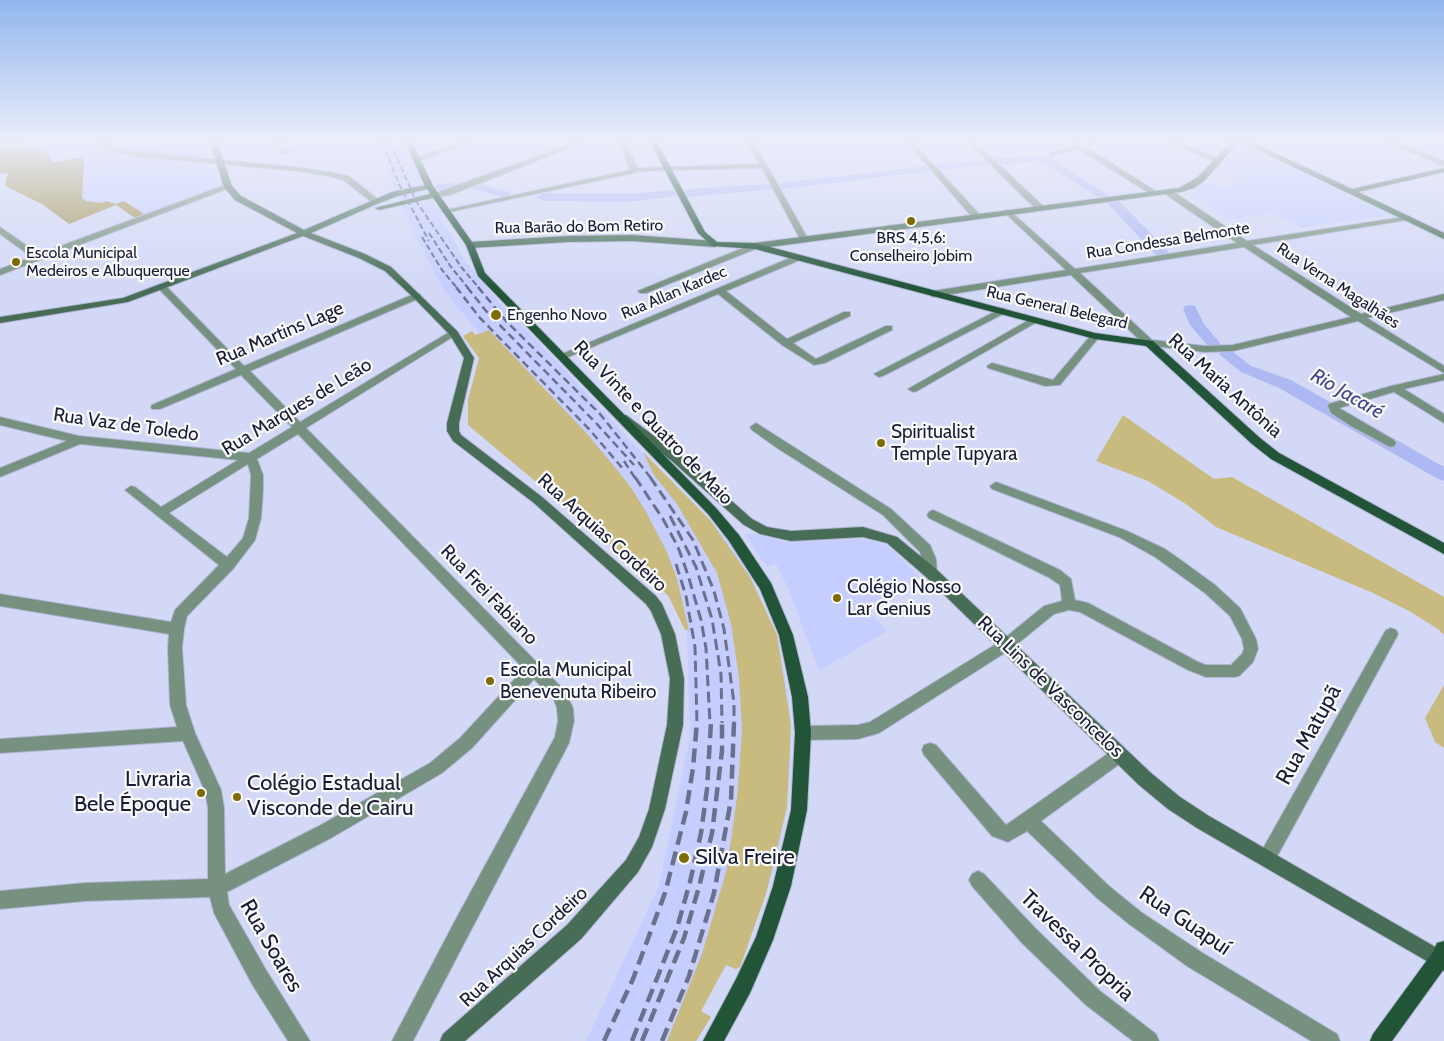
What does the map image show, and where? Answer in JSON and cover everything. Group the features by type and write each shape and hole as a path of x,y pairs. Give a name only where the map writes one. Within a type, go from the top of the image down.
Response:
{"main road":[{"name":"Rua Arquias Cordeiro","path":"231,191 238,198 304,236 362,256 388,270 454,333 469,358 453,423 453,431 457,438 538,500 651,600 657,608 668,634 677,679 675,725 657,809 646,841 632,866 604,900 567,938 450,1041"},
{"path":"0,320 125,300 304,236 376,201 409,191"},
{"name":"Rua Vinte e Quatro de Maio","path":"431,191 470,245 481,274 612,407 656,456 712,511 745,553 766,587 786,636 810,733 799,810 782,886 753,968 713,1041"},
{"path":"680,191 702,233 715,244"},
{"name":"Rua Barão do Bom Retiro","path":"470,245 568,239 632,238 755,246 1173,191"},
{"path":"1347,191 1444,236"},
{"path":"1350,192 1356,191"},
{"path":"326,242 324,235 334,227 388,205 434,195"},
{"name":"Rua General Belegard","path":"755,246 1095,336 1149,343"},
{"name":"Rua Maria Antônia","path":"1149,343 1256,442 1275,456 1444,549"},
{"name":"Rua Lins de Vasconcelos","path":"612,407 677,459 741,516 764,531 791,536 863,532 892,540 930,572 1119,755 1174,803 1202,822 1442,957"},
{"path":"1380,1041 1442,957"}],"street":[{"path":"0,272 218,191"},
{"path":"361,191 376,201"},
{"path":"434,195 453,191"},
{"path":"445,211 541,191"},
{"path":"778,191 804,239"},
{"path":"953,191 976,216"},
{"path":"1022,191 1040,208"},
{"path":"1151,191 1156,194"},
{"name":"Rua Verna Magalhães","path":"1168,192 1358,318 1444,370"},
{"name":"Rua Maria Antônia","path":"1008,212 1149,343"},
{"name":"Rua Condessa Belmonte","path":"934,294 1407,218"},
{"path":"0,230 39,258"},
{"path":"643,291 755,246"},
{"name":"Rua Allan Kardec","path":"562,356 797,258"},
{"name":"Rua Frei Fabiano","path":"162,287 559,695 566,708 563,738 402,1041"},
{"path":"719,290 786,343 811,360 818,362 889,328"},
{"name":"Rua Martins Lage","path":"156,407 417,296"},
{"name":"Rua General Belegard","path":"1149,343 1205,349 1233,348 1444,297"},
{"path":"879,374 1002,311"},
{"path":"786,343 847,314"},
{"path":"913,389 1034,320"},
{"name":"Rua Marques de Leão","path":"160,513 454,333"},
{"path":"992,366 1039,382 1056,383 1095,336"},
{"path":"1390,443 1355,423 1335,410 1333,406 1395,388 1444,377"},
{"path":"1395,388 1444,419"},
{"name":"Rua Vaz de Toledo","path":"0,421 78,440 249,457"},
{"path":"756,427 887,512 925,549 930,559 930,572"},
{"path":"0,473 78,440"},
{"name":"Rua Soares","path":"249,457 256,466 257,476 252,530 249,540 228,565 180,614 176,648 178,705 188,734 213,790 216,808 216,888 220,907 259,976 300,1041"},
{"path":"810,733 858,732 874,728 1006,645 1049,610 1069,604 1083,607 1178,658 1206,670 1234,671 1248,658 1251,649 1249,639 1235,612 1210,589 1160,554 1123,534 996,486"},
{"path":"131,490 228,565"},
{"path":"933,515 1055,574 1066,583 1069,604"},
{"path":"0,600 177,629"},
{"name":"Rua Matupã","path":"1267,858 1391,634"},
{"path":"0,900 85,892 216,888 325,832 436,768 466,743 533,669"},
{"path":"0,746 188,734"},
{"path":"930,750 998,830 1008,834 1119,755"},
{"name":"Rua Guapuí","path":"1028,820 1103,892 1135,918 1194,959 1330,1041"},
{"name":"Travessa Propria","path":"978,880 1029,936 1093,998 1149,1041"}],"shaded area":[{"path":"14,191 82,191 82,198 86,201 103,203 106,201 116,204 124,201 144,214 135,218 116,205 69,224 42,204"},
{"path":"82,191 208,191 144,214 124,201 116,204 106,201 103,203 86,201 82,198"},
{"path":"395,191 427,191 465,261 501,305 555,359 627,437 710,520 734,549 754,583 778,638 788,694 791,725 791,757 787,807 776,863 740,967 736,969 726,965 701,1011 711,1017 697,1041 586,1041 659,886 690,737 687,630 662,563 444,290 407,220"},
{"path":"1196,191 1338,191 1385,213 1385,215 1301,228 1274,213 1229,220 1191,194"},
{"path":"489,330 590,437 630,486 667,552 677,579 689,630 685,630 669,597 652,579 468,425 468,400 479,358 463,336 472,331 475,335"},
{"path":"1123,415 1214,479 1232,477 1444,597 1444,635 1438,629 1409,611 1373,593 1216,527 1186,504 1148,481 1096,461"},
{"path":"643,452 710,520 750,577 777,635 791,725 787,807 766,894 740,967 736,969 726,965 701,1011 711,1017 696,1041 667,1041 702,954 727,868 737,797 742,732 739,678 731,624 717,573 677,504 654,475"},
{"name":"Colégio Nosso Lar Genius","path":"751,533 785,542 868,539 877,541 891,549 921,578 864,607 887,631 819,671 789,590 776,564 767,567 745,535"},
{"path":"1444,685 1444,748 1435,742 1425,718"}],"waterway":[{"name":"Rio Jacaré","path":"492,191 505,194"},
{"name":"Rio Jacaré","path":"688,193 721,191"},
{"name":"Rio Jacaré","path":"1095,191 1104,196"},
{"name":"Rio Jacaré","path":"543,197 630,198 672,194"},
{"name":"Rio Jacaré","path":"1114,203 1162,253"},
{"name":"Rio Jacaré","path":"1190,309 1197,325 1213,343"},
{"name":"Rio Jacaré","path":"1227,354 1246,369 1285,384 1444,475"}],"railway":[{"path":"402,191 429,241"},
{"path":"411,191 416,201 462,268 479,288"},
{"path":"429,233 451,267 468,288"},
{"path":"422,237 442,270 457,288"},
{"path":"456,287 480,318 589,429 624,470"},
{"path":"467,287 486,311 596,423 634,465"},
{"path":"478,287 506,321 600,414 651,478"},
{"path":"624,461 635,478"},
{"path":"635,477 663,519 678,547 688,575 701,620 706,648 710,723"},
{"path":"650,477 693,540 714,591 724,629 734,703 734,722"},
{"path":"670,516 696,567 712,619 721,674 722,723"},
{"path":"676,564 686,596 695,647 697,722"},
{"path":"604,1041 633,979 665,893 686,812 693,768 697,722"},
{"path":"632,1041 677,928 690,882 701,833 707,789 711,722"},
{"path":"662,1041 689,976 714,893 731,800 734,722"},
{"path":"642,1041 684,938 699,887 712,833 722,751 722,723"}],"place":[{"name":"BRS 4,5,6: Conselheiro Jobim","path":"911,221"},
{"name":"Escola Municipal Medeiros e Albuquerque","path":"16,262"},
{"name":"Engenho Novo","path":"496,315"},
{"name":"Spiritualist Temple Tupyara","path":"881,443"},
{"name":"Colégio Nosso Lar Genius","path":"837,598"},
{"name":"Escola Municipal Benevenuta Ribeiro","path":"490,681"},
{"name":"Livraria Bele Époque","path":"201,793"},
{"name":"Colégio Estadual Visconde de Cairu","path":"237,797"},
{"name":"Silva Freire","path":"684,858"}]}
